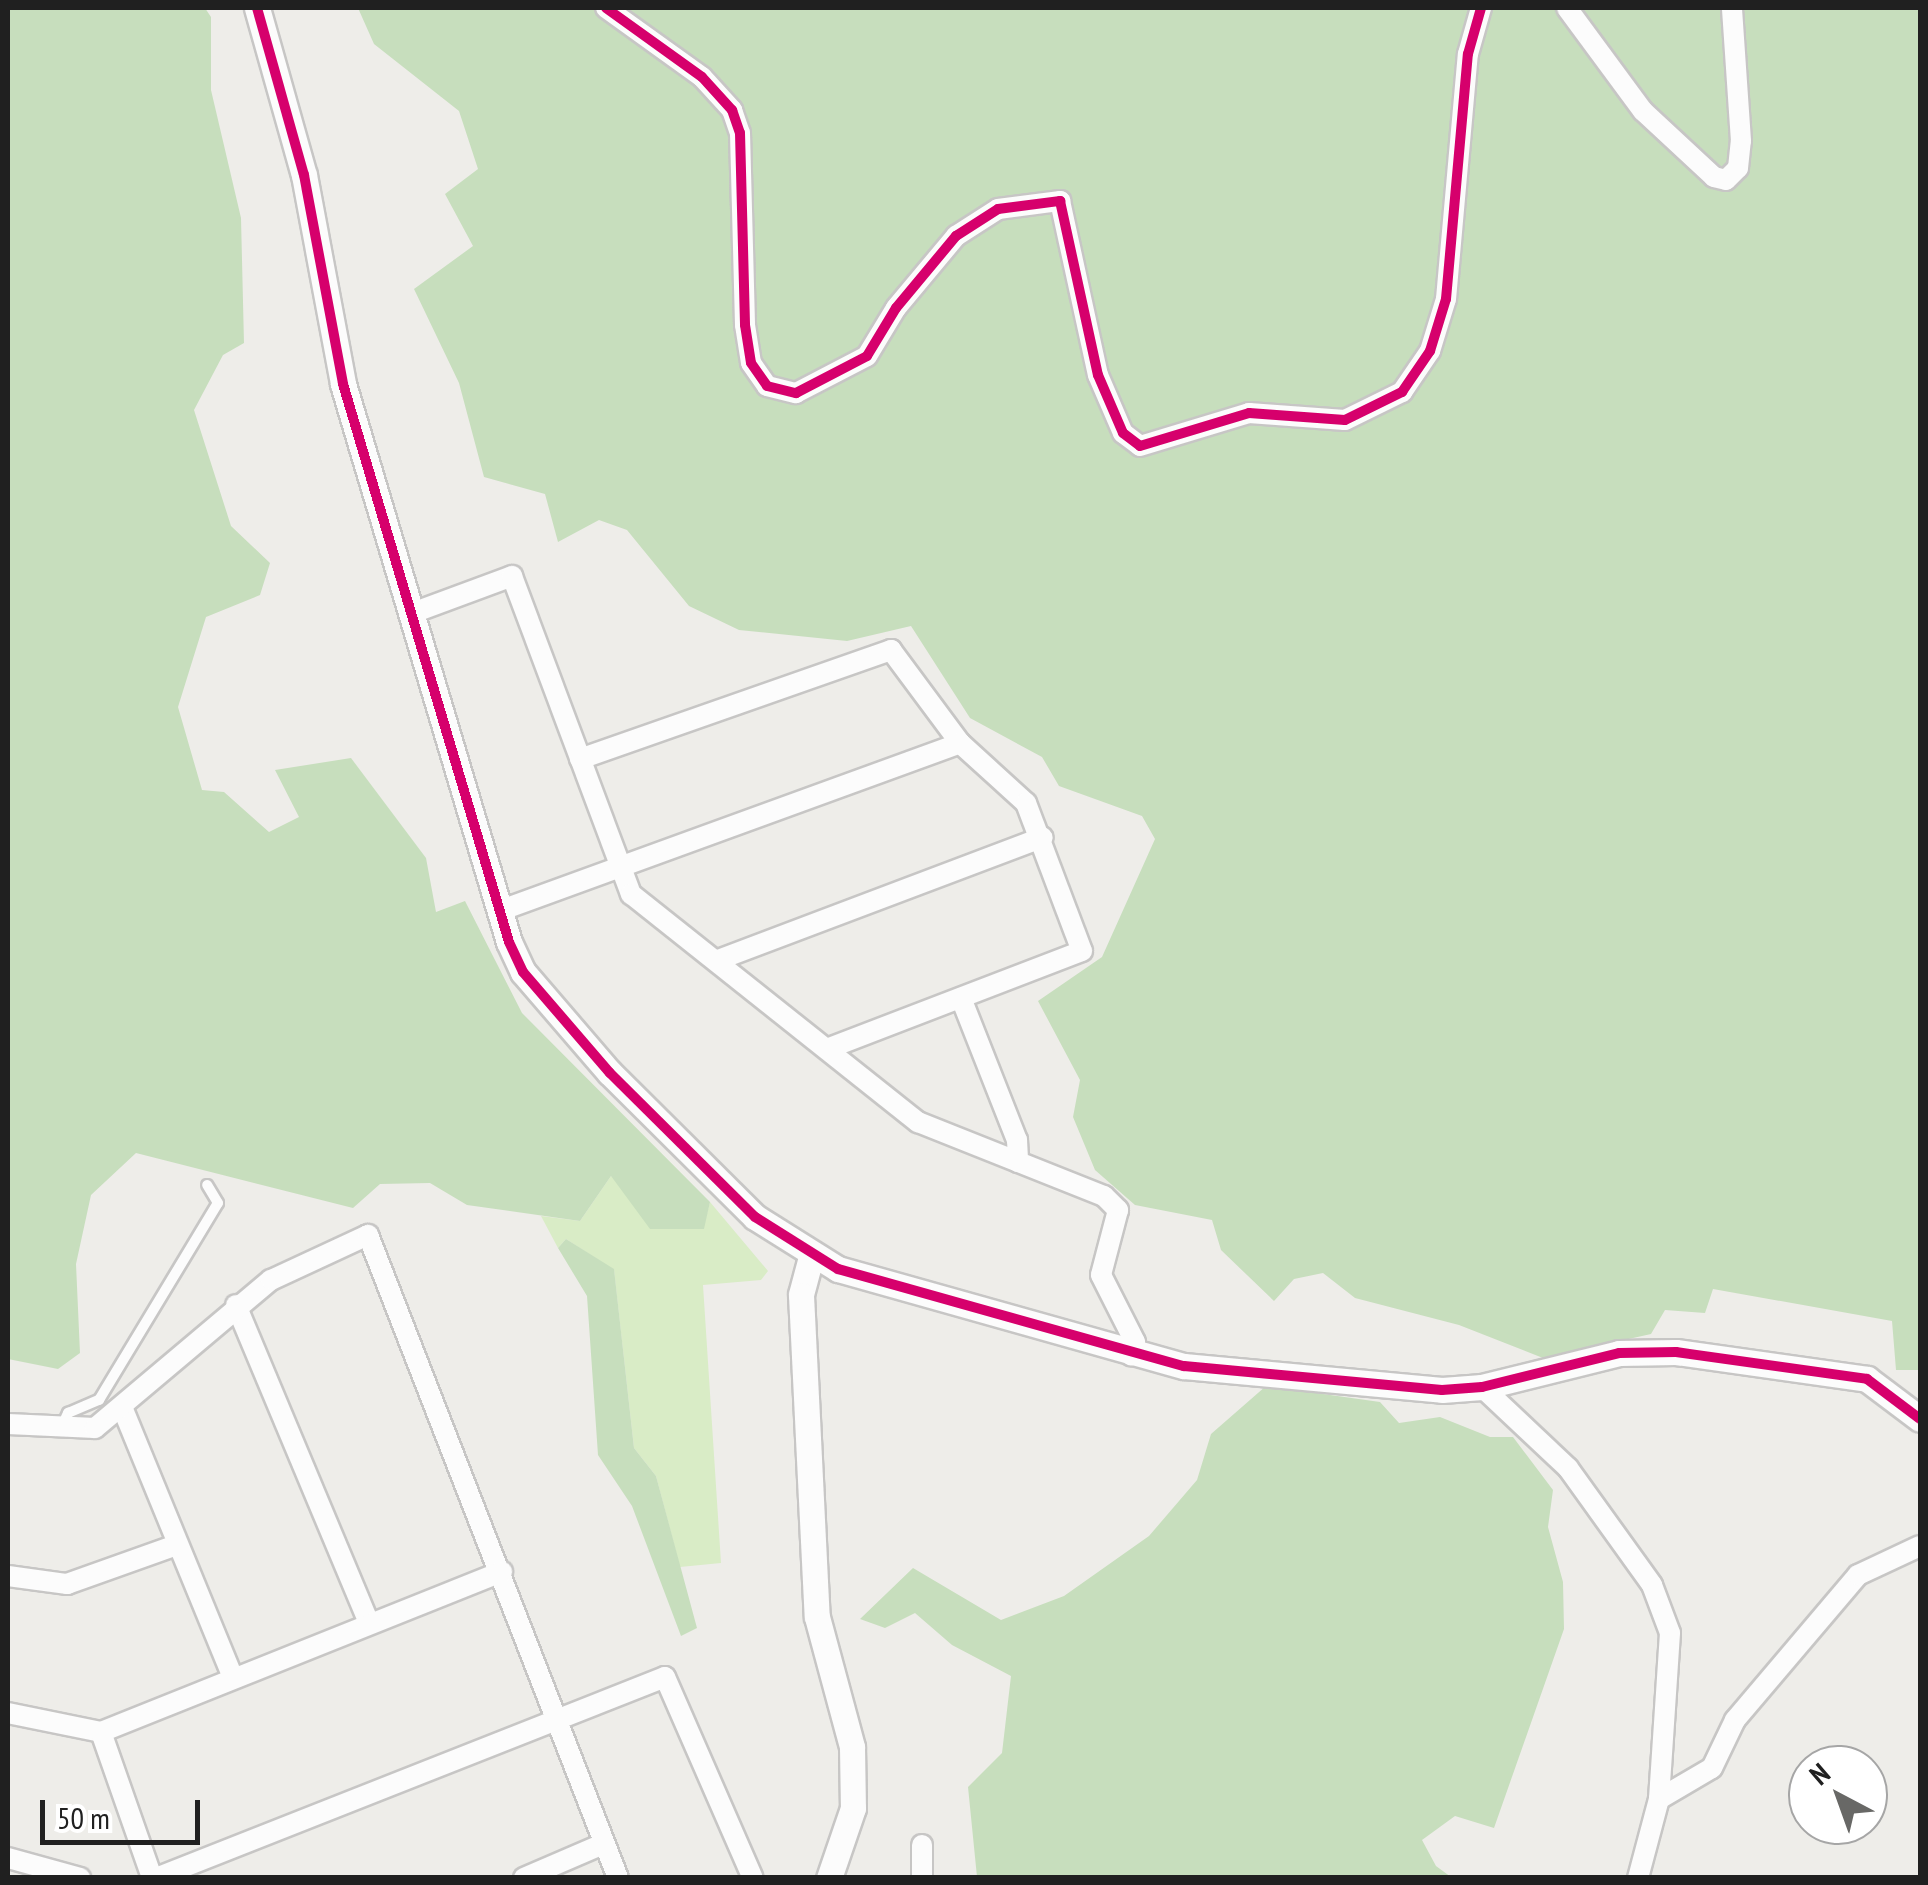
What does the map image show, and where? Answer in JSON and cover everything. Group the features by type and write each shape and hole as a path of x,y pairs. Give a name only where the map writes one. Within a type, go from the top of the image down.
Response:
{"street":[{"path":"258,8 304,176 343,384 499,911 523,972 610,1074 755,1218 811,1257 1131,1355 1370,1387 1482,1387 1619,1352 1676,1352 1868,1380 1920,1419"},
{"path":"606,8 702,77 732,110 740,133 745,325 751,362 767,386 796,394 867,356 896,308 956,236 998,208 1060,201 1098,376 1123,432 1140,446 1249,413 1344,420 1402,392 1430,351 1446,299 1468,54 1480,8"},
{"path":"1567,8 1643,112 1714,178 1726,180 1738,168 1741,141 1732,8"},
{"path":"410,614 512,576 632,894 918,1122 1104,1196 1118,1210 1102,1275 1135,1342 1131,1355"},
{"path":"580,759 891,650 960,743 1026,803 1043,837 1082,951 827,1049"},
{"path":"499,911 622,870 960,743"},
{"path":"718,960 1043,837"},
{"path":"960,998 1017,1140 1018,1162"},
{"path":"8,1424 95,1428 271,1280 368,1235 618,1878"},
{"path":"811,1257 801,1295 816,1617 852,1747 852,1808 829,1878"},
{"path":"236,1306 369,1623"},
{"path":"1482,1387 1568,1468 1652,1585 1670,1633 1658,1800 1638,1878"},
{"path":"122,1407 174,1546 232,1676"},
{"path":"8,1576 67,1584 174,1546"},
{"path":"1658,1800 1712,1768 1734,1720 1858,1574 1920,1546"},
{"path":"8,1713 101,1732 232,1676 502,1572"},
{"path":"101,1732 154,1878 665,1677 753,1878"},
{"path":"524,1878 603,1844"},
{"path":"922,1846 922,1878"},
{"path":"8,1858 80,1878"}],"lane":[{"path":"60,1429 68,1414 99,1400 218,1203 207,1185"}],"green space":[{"path":"8,8 205,8 211,17 211,90 241,218 244,343 223,355 194,410 231,526 270,563 260,595 206,617 178,707 202,790 224,792 269,832 299,817 275,770 351,758 426,858 436,912 465,901 522,1013 710,1202 704,1229 650,1229 611,1176 580,1221 467,1205 430,1183 380,1184 353,1208 136,1153 91,1195 76,1264 80,1353 58,1369 8,1359"},
{"path":"358,8 1920,8 1920,1370 1896,1370 1892,1321 1713,1289 1705,1313 1665,1310 1651,1334 1543,1358 1459,1325 1355,1298 1323,1273 1294,1279 1274,1301 1221,1250 1212,1220 1135,1205 1095,1170 1073,1117 1080,1080 1038,1001 1102,957 1155,839 1142,816 1059,786 1042,757 970,718 911,626 847,641 739,630 689,606 627,530 599,520 558,542 545,494 484,477 459,383 414,289 473,246 445,194 478,169 459,111 374,44"},
{"path":"611,1176 703,1229 710,1202 768,1271 761,1280 703,1285 721,1563 680,1567 656,1476 634,1448 614,1270 566,1239 558,1248 541,1216 580,1221"},
{"path":"566,1239 614,1269 634,1448 656,1476 697,1628 681,1636 632,1506 598,1455 587,1296 558,1248"},
{"path":"1266,1386 1380,1402 1399,1423 1440,1417 1490,1437 1513,1437 1553,1490 1548,1527 1563,1582 1564,1629 1494,1828 1455,1816 1422,1840 1436,1866 1451,1877 977,1877 968,1787 1002,1753 1011,1676 952,1645 915,1613 885,1628 860,1619 913,1568 1001,1620 1064,1596 1149,1536 1197,1480 1211,1434"}],"cycle path":[{"path":"257,8 304,175 343,384 509,942 523,972 610,1073 755,1217 838,1269 1184,1366 1442,1390 1482,1387 1619,1353 1676,1352 1867,1379 1920,1419"},
{"path":"606,8 702,77 732,110 740,133 745,325 751,363 767,386 796,393 867,356 896,308 956,236 998,209 1060,201 1098,375 1123,433 1140,446 1249,413 1345,420 1402,392 1430,351 1446,299 1468,54 1481,8"}]}
